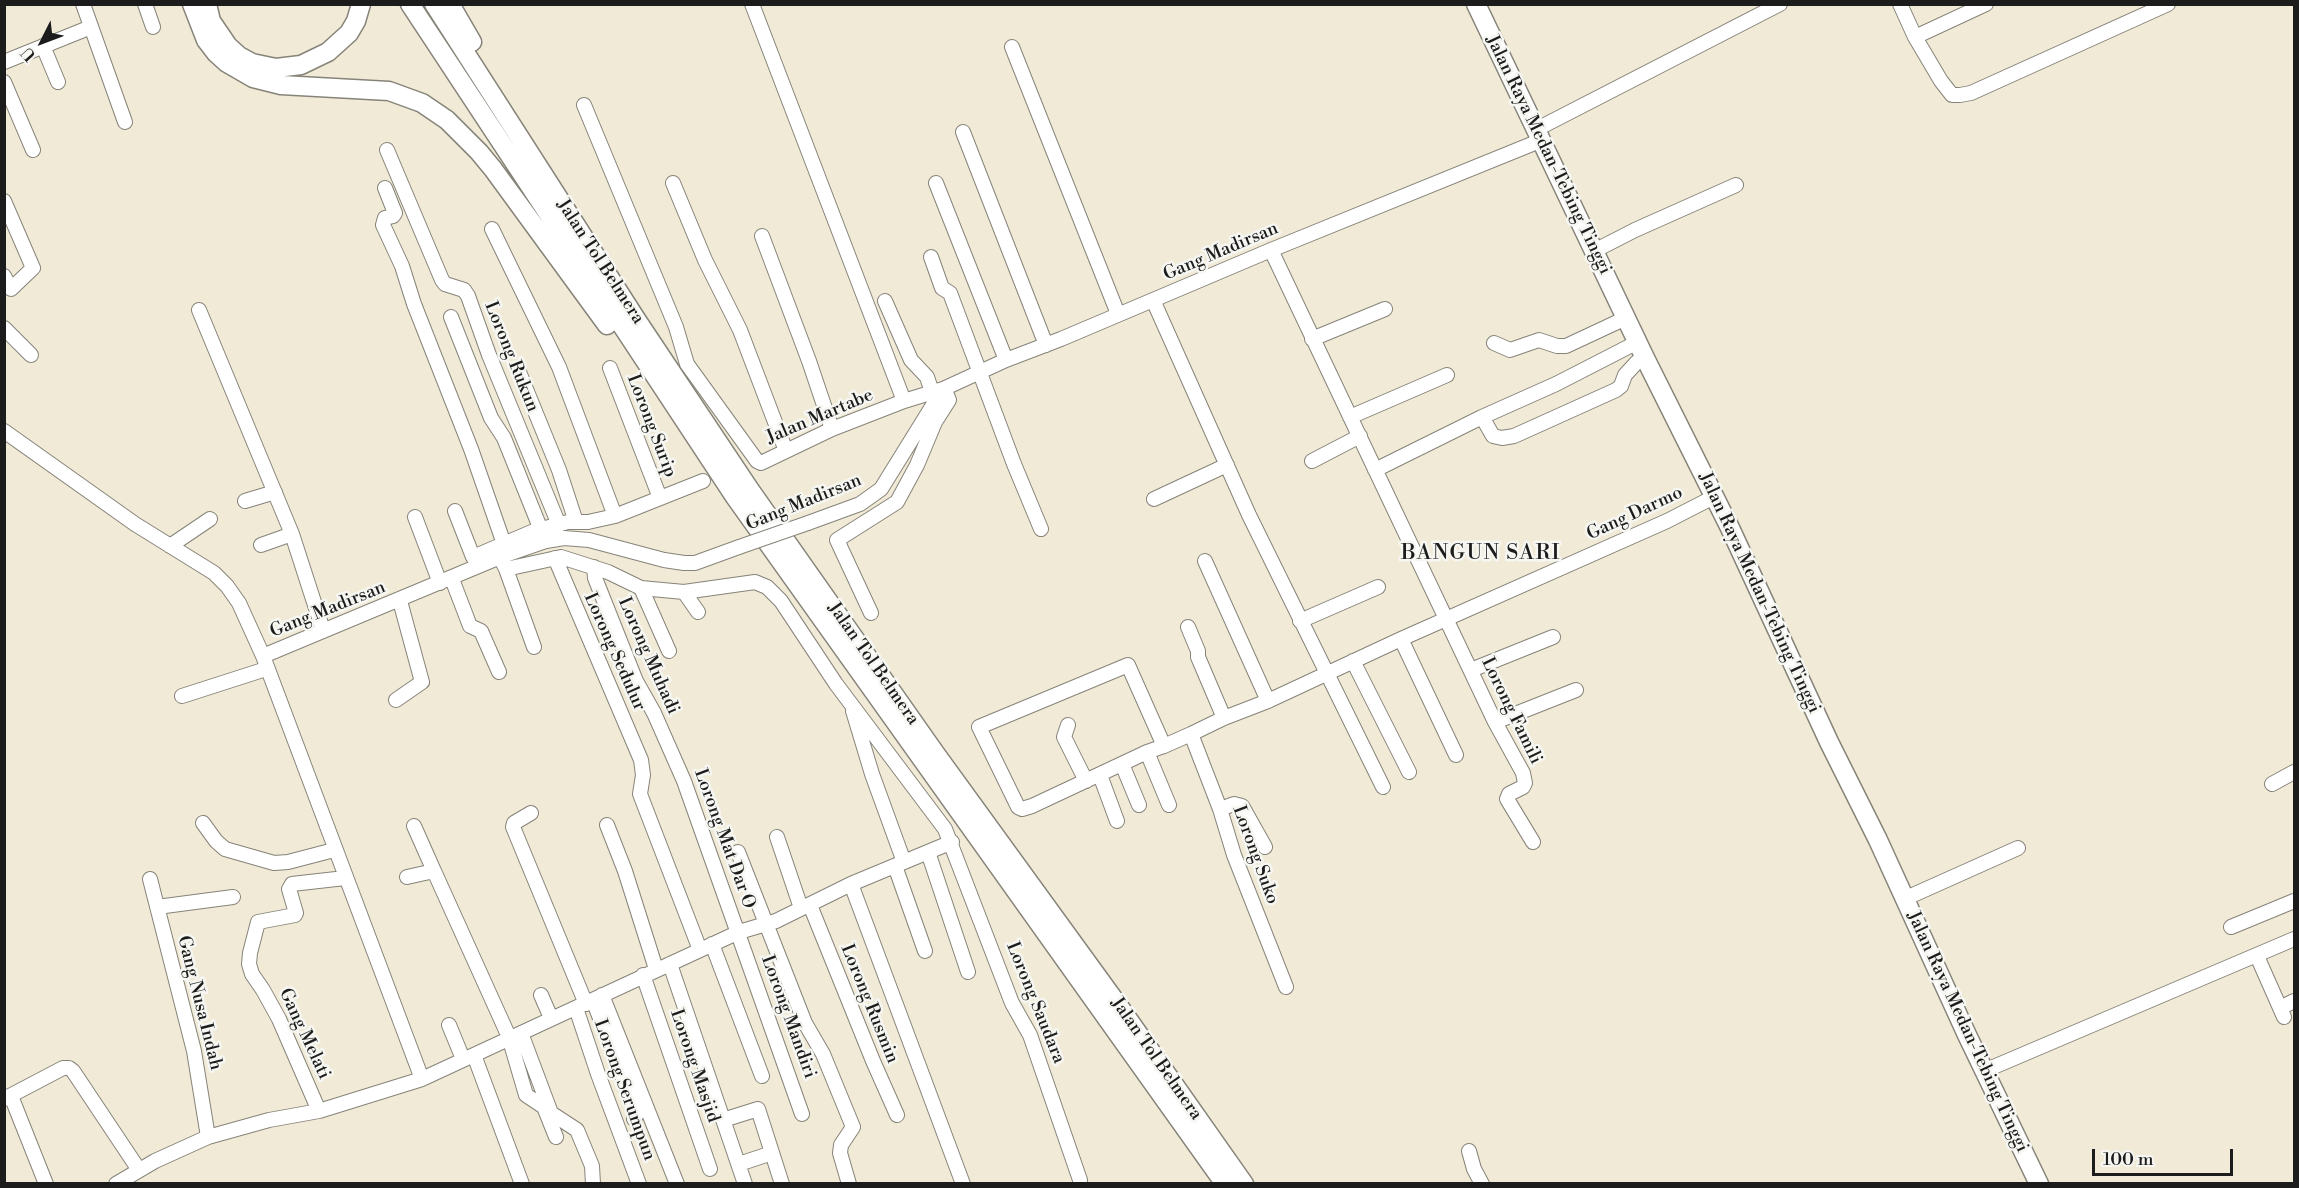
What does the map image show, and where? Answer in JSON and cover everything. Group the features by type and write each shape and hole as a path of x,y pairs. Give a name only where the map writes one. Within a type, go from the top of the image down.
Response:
{"highway":[{"path":"192,4 202,32 216,53 227,63 253,78 281,85 388,91 422,103 447,120 479,152 635,363 677,410"},
{"path":"207,4 211,21 228,46 239,56 252,63 276,68 301,65 328,52 349,33 356,21 361,4"},
{"path":"410,4 677,410"},
{"path":"434,4 519,134"},
{"path":"450,4 484,64 519,134"},
{"name":"Jalan Raya Medan-Tebing Tinggi","path":"1464,4 1537,137 1594,251 1634,354 1706,501 2027,1184"},
{"name":"Jalan Raya Medan-Tebing Tinggi","path":"1476,4 1622,320 1735,538 2039,1184"},
{"name":"Jalan Tol Belmera","path":"519,134 636,319 761,506 1244,1184"},
{"name":"Jalan Tol Belmera","path":"677,410 829,630 1225,1184"}],"street":[{"path":"83,4 125,122"},
{"path":"145,4 153,27"},
{"path":"752,4 904,401"},
{"name":"Gang Madirsan","path":"182,696 264,663 323,630 446,581 476,562 503,557 546,541 564,538 589,540 664,560 695,563 861,504 881,489 937,391 1537,137 1780,4"},
{"path":"1900,4 1915,37 1952,95 1971,93 2168,4"},
{"path":"1915,37 1986,4"},
{"path":"4,62 91,27"},
{"path":"44,45 57,82"},
{"path":"1012,47 1118,314"},
{"path":"4,82 33,150"},
{"name":"Jalan Martabe","path":"584,105 676,327 687,364 757,461 761,463 832,429 904,401 937,391"},
{"path":"963,132 1046,345"},
{"name":"Lorong Rukun","path":"387,150 442,280 445,284 464,290 468,296 489,355 559,525"},
{"path":"673,183 700,250 740,330 786,450"},
{"path":"936,183 1006,360"},
{"path":"1594,251 1736,185"},
{"path":"386,188 395,213 385,218 383,225 402,266 414,304 471,449 503,557 534,647"},
{"path":"4,201 33,268 11,289 4,276"},
{"path":"492,229 559,367 615,516"},
{"path":"762,236 813,371 832,429"},
{"name":"Lorong Famili","path":"1271,250 1495,722 1522,773 1525,783 1509,794 1507,799 1533,842"},
{"path":"931,257 942,288 950,293 1014,464 1041,529"},
{"path":"1153,300 1300,621 1383,787"},
{"path":"871,613 837,540 897,502 917,465 935,422 949,400 937,391 911,360 885,301"},
{"path":"1312,339 1385,309"},
{"path":"199,310 292,534 323,630"},
{"path":"451,317 491,418 504,438 541,530"},
{"path":"1494,343 1510,350 1539,340 1557,346 1566,346 1622,320"},
{"path":"4,328 31,355"},
{"path":"1482,417 1493,436 1502,438 1514,436 1616,390 1621,386 1634,354"},
{"path":"1375,470 1482,417 1556,384 1634,354"},
{"name":"Lorong Surip","path":"610,368 660,498"},
{"path":"519,372 559,470 576,522"},
{"path":"1350,417 1447,375"},
{"path":"4,431 170,546 214,573 227,586 238,603 264,663 422,1079"},
{"path":"1312,461 1360,436"},
{"path":"1154,499 1227,465"},
{"path":"503,557 541,530 615,516 703,481"},
{"path":"245,501 275,492"},
{"name":"Gang Darmo","path":"1164,746 1128,665 979,727 1018,807 1022,809 1032,806 1147,752 1164,746 1224,718 1268,701 1447,618 1667,521 1706,501"},
{"path":"455,511 476,562"},
{"path":"415,517 470,626 481,631 499,672"},
{"path":"170,546 210,519"},
{"path":"261,545 292,534"},
{"path":"503,557 573,560 642,588 684,592 755,582 767,587 781,601 850,704 925,951"},
{"name":"Lorong Sedulur","path":"555,558 641,760 643,775 640,794 706,947"},
{"path":"1205,561 1268,701"},
{"name":"Lorong Muhadi","path":"594,567 597,584 636,681 654,713 674,758"},
{"path":"1300,621 1378,587"},
{"path":"642,588 669,651"},
{"path":"684,592 698,612"},
{"path":"396,700 422,682 400,601"},
{"path":"1188,627 1224,718"},
{"path":"1471,670 1553,637"},
{"path":"1401,639 1456,755"},
{"path":"1353,661 1409,772"},
{"path":"1495,722 1576,690"},
{"name":"Lorong Saudara","path":"850,704 884,745 952,842 1012,1003 1030,1035 1080,1180"},
{"path":"1068,725 1064,737 1086,781"},
{"name":"Lorong Suko","path":"1191,734 1220,809 1234,855 1286,987"},
{"path":"1147,752 1169,805"},
{"name":"Lorong Mat Dar O","path":"674,758 739,932"},
{"path":"1122,765 1139,805"},
{"path":"2272,784 2295,772"},
{"path":"1100,775 1117,821"},
{"path":"1220,809 1234,804 1242,806 1265,847"},
{"path":"531,813 514,823 513,827 637,1114 634,1119"},
{"path":"203,823 225,849 274,863 288,862 334,850"},
{"path":"607,825 625,871 656,969 723,1120 746,1184"},
{"path":"414,826 551,1113 578,1130 592,1167 593,1184"},
{"name":"Lorong Rusmin","path":"777,837 897,1114"},
{"path":"117,1184 139,1170 208,1137 268,1120 319,1111 422,1079 656,969 739,932 766,924 806,907 851,884 952,842"},
{"path":"1904,899 2018,848"},
{"path":"738,852 805,1023 823,1054 853,1127 841,1145 840,1153 849,1184"},
{"path":"928,852 968,972"},
{"path":"407,877 434,870"},
{"name":"Gang Melati","path":"319,1111 279,1019 252,974 249,964 250,953 258,922 292,916 296,912 290,886 298,883 345,878"},
{"name":"Gang Nusa Indah","path":"150,879 194,1051 208,1137"},
{"path":"851,884 963,1184"},
{"path":"157,907 233,897"},
{"path":"2231,927 2295,901"},
{"name":"Lorong Mandiri","path":"739,932 752,976 802,1114"},
{"path":"1984,1071 2295,939"},
{"path":"706,947 762,1076"},
{"path":"2229,952 2234,966"},
{"path":"2257,956 2282,1012 2295,1001"},
{"name":"Lorong Masjid","path":"656,969 710,1169"},
{"path":"542,995 551,1018"},
{"path":"589,1002 677,1184"},
{"name":"Lorong Serumpun","path":"589,1002 598,1074 639,1184"},
{"path":"449,1025 469,1057 522,1184"},
{"path":"515,1035 526,1095 544,1107 556,1137"},
{"path":"46,1184 8,1098 63,1068 69,1068 139,1170"},
{"path":"723,1120 758,1109 782,1184"},
{"path":"1469,1151 1474,1169 1482,1184"},
{"path":"739,1164 772,1153"}],"district":[{"name":"BANGUN SARI","path":"1481,554"}]}
